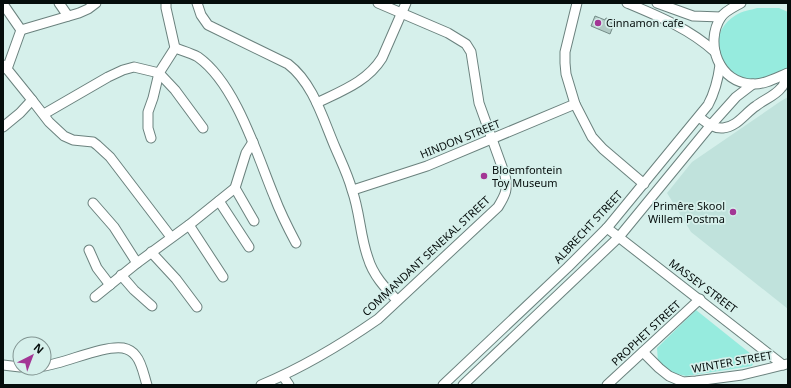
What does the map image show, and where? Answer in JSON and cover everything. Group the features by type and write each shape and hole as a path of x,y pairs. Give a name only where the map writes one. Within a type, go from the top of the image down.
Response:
{"street":[{"path":"59,3 68,16"},
{"path":"96,3 88,9 21,30 5,66 58,131 69,139 93,142 101,148 171,237"},
{"path":"151,138 148,123 148,112 153,98 158,73 175,48 166,3"},
{"path":"197,3 201,15 208,25 288,64 296,70 317,103 352,190 368,259 378,279 386,290 397,300"},
{"name":"COMMANDANT SENEKAL STREET","path":"261,385 283,376 359,332 378,319 477,227 498,206 506,194 507,186 505,175 479,103 471,52 466,44 448,34 378,3"},
{"path":"317,103 354,84 371,73 382,58 406,3"},
{"path":"577,3 565,52 566,74 575,104 592,137 603,149 644,184"},
{"path":"627,3 681,27 715,52"},
{"path":"657,3 693,16 721,17"},
{"path":"741,3 721,17 713,38 715,52 720,65 728,75 743,82 753,84"},
{"path":"3,4 21,30"},
{"path":"175,48 197,57 206,64 219,79 230,96 253,142 274,196 296,243"},
{"name":"ALBRECHT STREET","path":"443,385 568,267 607,228 699,117 713,96 717,85 720,65"},
{"path":"44,114 81,92 123,70 134,67 158,73 175,90 203,128"},
{"path":"463,385 619,237 710,126 736,97 753,84 773,79 787,73"},
{"path":"699,117 710,126 718,128 731,127 754,106 782,88 787,73"},
{"path":"3,127 20,113 32,100"},
{"name":"HINDON STREET","path":"352,190 427,166 575,104"},
{"path":"95,297 121,275 189,225 235,188 246,153 253,142"},
{"path":"235,188 254,221"},
{"path":"219,201 249,247"},
{"path":"93,203 114,227 137,263"},
{"path":"189,225 223,277"},
{"name":"MASSEY STREET","path":"607,228 786,364"},
{"path":"89,250 97,268 110,285"},
{"path":"151,252 176,279 197,307"},
{"path":"121,275 134,290 152,306"},
{"name":"PROPHET STREET","path":"607,385 700,299"},
{"path":"52,365 98,352 123,348 130,350 138,357 147,385"},
{"name":"WINTER STREET","path":"644,352 658,368 669,376 683,382 696,382 742,374 786,364"},
{"path":"283,376 289,385"}],"shaded area":[{"name":"Primêre Skool Willem Postma","path":"788,97 788,309 691,232 667,193 692,162"}],"green space":[{"path":"757,8 779,8 788,12 788,74 745,83 728,74 722,67 717,51 717,42 719,34 729,20 741,12"},
{"path":"696,310 756,358 752,366 686,376 669,372 658,362 657,348"}],"building":[{"path":"595,16 605,20 606,18 612,20 611,23 614,24 610,34 591,26"}],"place":[{"name":"Cinnamon cafe","path":"598,23"},
{"name":"Bloemfontein Toy Museum","path":"484,176"},
{"name":"Primêre Skool Willem Postma","path":"733,212"}]}
